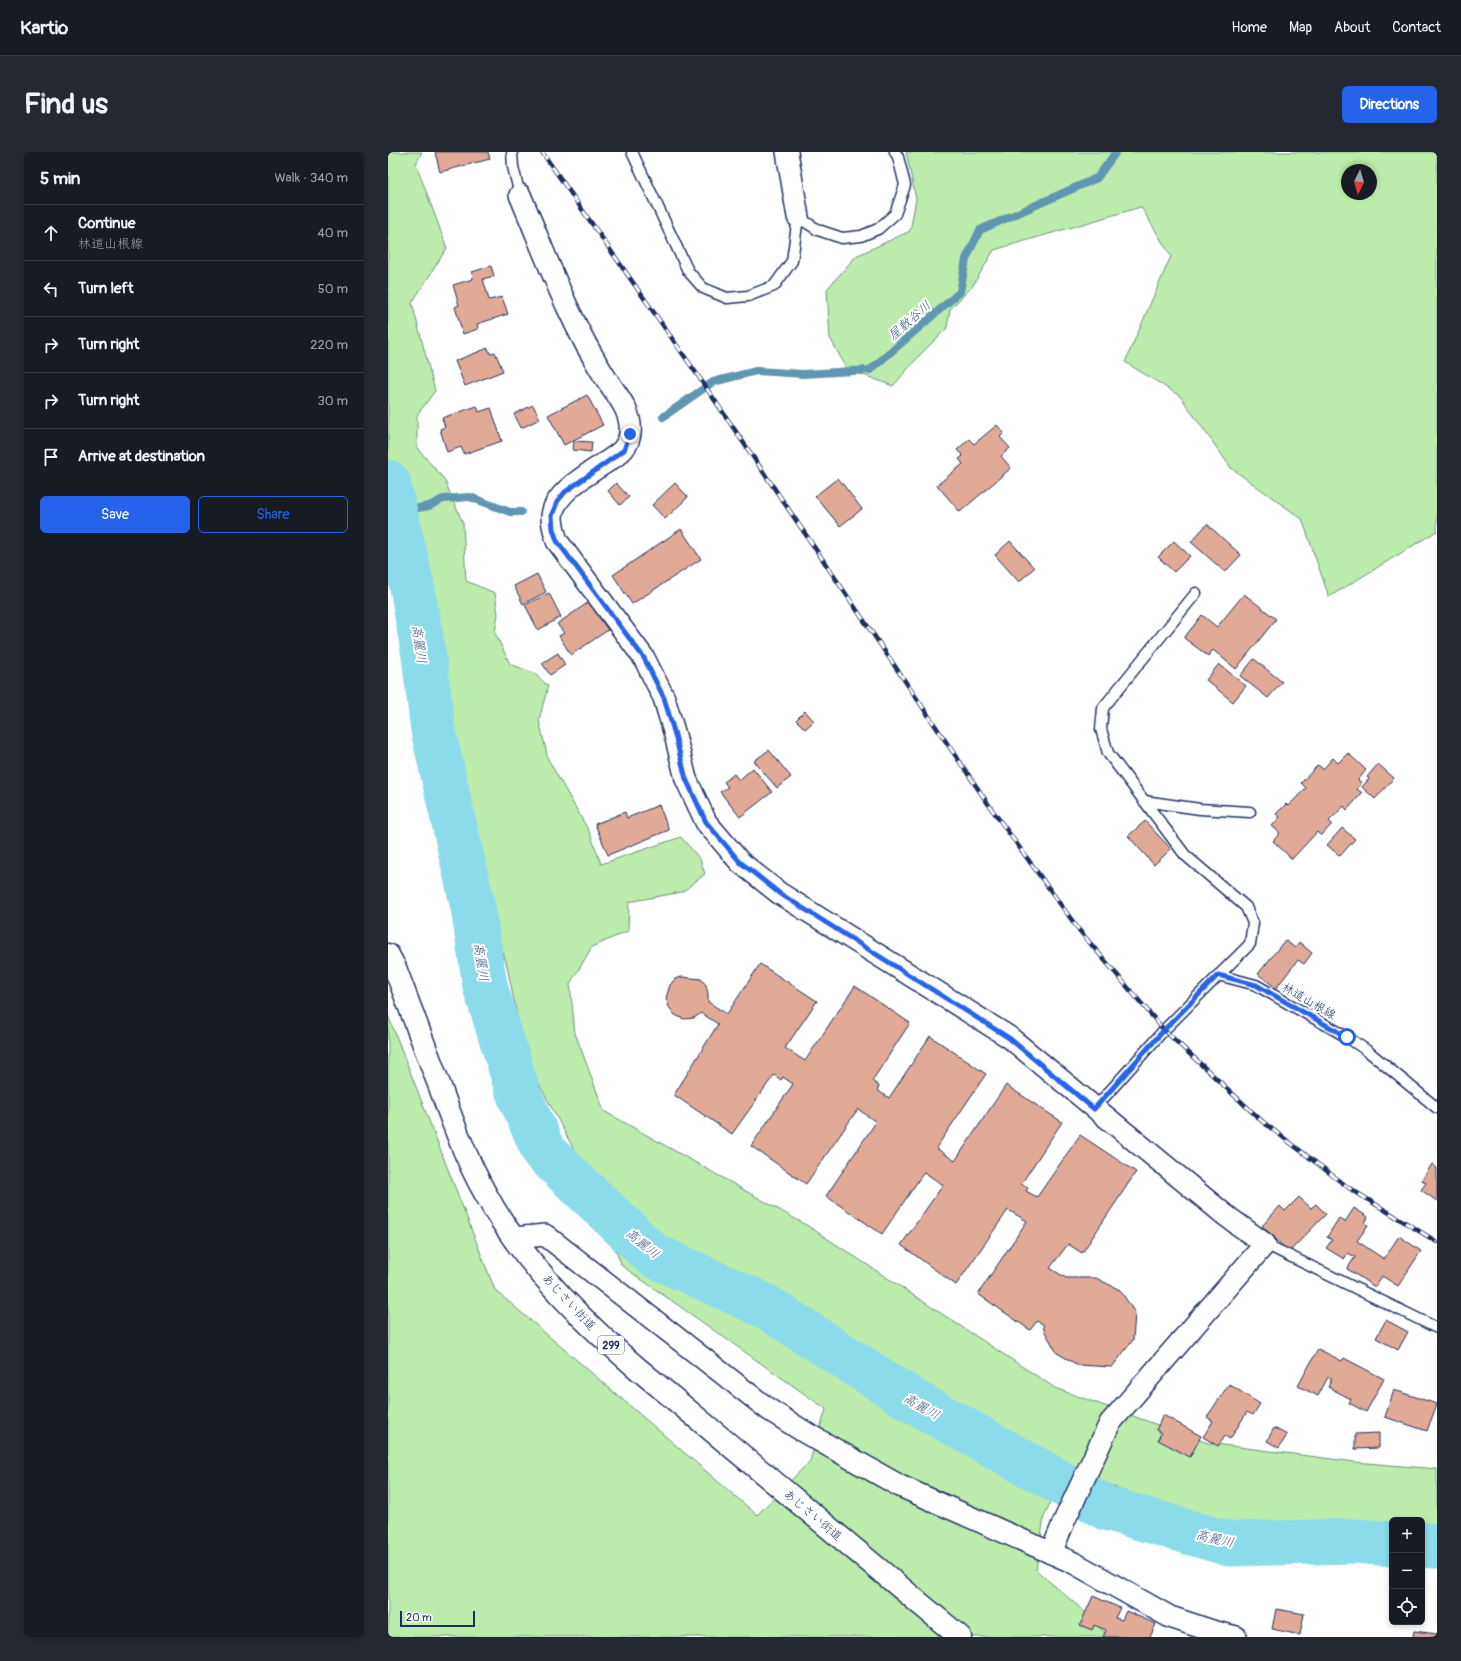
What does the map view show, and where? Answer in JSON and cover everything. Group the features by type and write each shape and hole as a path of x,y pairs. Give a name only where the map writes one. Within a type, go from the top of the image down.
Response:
{"highway":[{"name":"あじさい街道","path":"388,956 395,968 458,1137 485,1194 514,1238 557,1292 605,1340 960,1637"}],"street":[{"path":"787,152 798,217"},
{"path":"520,195 560,291 604,376 622,401 629,422 630,434 624,450 565,492 557,502 552,516 553,529 557,541 644,658 664,698 686,779 706,822 740,862 779,893 1009,1038 1225,1215 1265,1244 1110,1423 1051,1553"},
{"path":"514,1238 545,1235 768,1409 806,1433 900,1486 1074,1563 1170,1617 1212,1632 1236,1637"}],"lane":[{"path":"512,152 513,167 520,195"},
{"path":"632,152 688,271 703,288 727,298 748,296 774,286 792,261 798,217 818,230 842,238 861,236 878,230 894,214 904,185 898,157 894,152"},
{"path":"1094,1109 1164,1030 1250,944 1254,923 1246,907 1184,855 1108,753 1101,729 1103,708 1196,593"},
{"path":"1144,801 1200,809 1250,812"},
{"name":"林道山根線","path":"1218,975 1256,985 1347,1037 1369,1052 1437,1108"},
{"path":"1265,1244 1437,1328"}],"green space":[{"path":"388,152 422,152 416,164 447,248 412,303 435,391 417,415 417,448 444,479 463,523 466,581 495,593 498,614 495,633 510,664 534,673 548,686 539,720 548,759 590,833 601,864 681,837 700,859 705,874 682,892 629,902 628,931 592,947 570,984 575,1033 604,1111 808,1226 1055,1388 1208,1443 1355,1462 1437,1469 1437,1532 1425,1532 1425,1517 1389,1517 1389,1531 1233,1528 1131,1495 1067,1464 1044,1517 1036,1570 1092,1618 1108,1637 388,1637 388,1015 495,1290 757,1515 810,1461 826,1409 622,1266 571,1144 526,1060 507,966 463,813 447,734 435,626 394,550 388,534"},
{"path":"906,152 1437,152 1437,531 1329,597 1302,519 1231,468 1180,396 1125,362 1171,256 1141,207 994,250 972,287 950,309 947,328 920,355 893,386 847,369 830,338 827,289 856,256 910,231 916,199"}],"building":[{"path":"435,152 488,152 490,159 440,172"},
{"path":"491,266 494,276 483,279 489,300 502,297 508,314 477,324 478,329 463,334 455,307 459,305 453,285 473,279 472,272"},
{"path":"488,348 490,354 495,352 503,371 465,386 455,361"},
{"path":"587,395 603,425 564,445 548,415"},
{"path":"533,405 540,419 521,428 514,414"},
{"path":"477,406 479,412 491,408 502,441 464,454 461,447 447,452 440,429 445,427 442,418"},
{"path":"997,425 1004,433 1000,437 1010,448 1001,456 1011,468 960,512 937,485 963,464 959,459 963,456 957,450 969,439 974,444"},
{"path":"574,441 592,442 591,452 573,450"},
{"path":"838,478 862,509 840,526 815,496"},
{"path":"616,483 629,497 620,505 608,491"},
{"path":"675,483 688,497 665,519 652,505"},
{"path":"1207,524 1241,555 1225,572 1191,542"},
{"path":"681,529 701,559 632,604 613,575"},
{"path":"1010,541 1034,568 1019,582 995,555"},
{"path":"1174,541 1190,556 1174,572 1158,557"},
{"path":"537,574 546,592 523,604 514,586"},
{"path":"549,593 561,617 538,630 525,605"},
{"path":"1244,594 1276,619 1236,669 1213,650 1208,656 1184,638 1202,615 1217,627"},
{"path":"589,602 608,630 571,655 559,636 564,633 557,624"},
{"path":"558,653 565,665 550,675 542,663"},
{"path":"1254,659 1282,682 1268,698 1240,676"},
{"path":"1219,664 1246,686 1233,702 1206,680"},
{"path":"805,711 814,721 805,729 796,720"},
{"path":"769,750 791,777 777,788 754,761"},
{"path":"1348,753 1366,770 1358,780 1362,783 1357,789 1362,793 1347,810 1344,806 1329,821 1332,824 1321,836 1317,832 1292,859 1273,841 1280,833 1272,826 1280,817 1276,814 1286,804 1288,806 1306,788 1301,783 1318,765 1323,769 1333,758 1338,763"},
{"path":"1378,764 1394,778 1375,799 1362,787 1369,779 1367,777"},
{"path":"753,768 772,792 740,817 720,792 728,787 724,782 734,774 739,780"},
{"path":"659,805 669,830 608,855 595,824 625,812 627,818"},
{"path":"1145,821 1171,849 1154,865 1128,836"},
{"path":"1342,828 1355,839 1340,856 1327,845"},
{"path":"1285,940 1295,948 1299,942 1312,953 1304,964 1298,960 1276,988 1258,974"},
{"path":"760,964 817,1001 785,1048 805,1061 855,986 910,1023 872,1081 879,1086 877,1090 889,1098 930,1036 986,1074 936,1148 955,1161 1006,1085 1062,1122 1021,1184 1028,1188 1026,1191 1037,1197 1080,1135 1136,1172 1082,1253 1068,1244 1050,1268 1066,1278 1096,1278 1120,1290 1135,1313 1133,1340 1112,1367 1078,1365 1057,1353 1044,1330 1043,1324 1037,1321 1030,1330 978,1294 1027,1221 1008,1210 956,1285 901,1245 943,1185 924,1172 882,1234 826,1196 876,1122 858,1109 806,1184 751,1146 793,1084 783,1077 781,1080 774,1075 732,1134 674,1095 718,1024 701,1013 694,1018 684,1019 675,1015 669,1007 666,998 670,985 675,979 682,977 701,979 706,985 708,1002 727,1014"},
{"path":"1432,1164 1437,1168 1437,1201 1421,1190 1426,1183 1422,1180"},
{"path":"1299,1197 1311,1208 1316,1204 1326,1214 1289,1252 1262,1226 1280,1206 1285,1211"},
{"path":"1354,1208 1368,1217 1365,1223 1368,1225 1357,1241 1384,1259 1399,1236 1421,1251 1398,1286 1382,1276 1375,1287 1347,1269 1355,1257 1348,1253 1344,1259 1326,1248 1332,1240 1327,1237 1339,1218 1345,1222"},
{"path":"1386,1320 1408,1332 1398,1350 1376,1338"},
{"path":"1318,1349 1342,1361 1344,1358 1384,1379 1366,1412 1349,1403 1351,1399 1328,1387 1332,1379 1328,1377 1318,1396 1298,1386"},
{"path":"1229,1384 1260,1404 1253,1415 1247,1412 1230,1439 1225,1436 1218,1446 1203,1437 1213,1421 1207,1417"},
{"path":"1394,1390 1437,1404 1427,1431 1385,1417"},
{"path":"1163,1415 1201,1436 1190,1457 1158,1440 1161,1433 1156,1430"},
{"path":"1274,1428 1287,1435 1279,1448 1267,1441"},
{"path":"1379,1433 1379,1448 1355,1449 1355,1434"},
{"path":"1093,1596 1120,1608 1115,1618 1122,1620 1126,1611 1156,1624 1150,1637 1103,1637 1106,1630 1094,1625 1092,1630 1080,1625"},
{"path":"1276,1609 1304,1614 1300,1635 1272,1629"},
{"path":"1414,1631 1437,1634 1437,1637 1413,1637"}],"waterway":[{"name":"屋敷谷川","path":"663,417 713,382 756,371 803,374 870,370 960,292 966,259 980,230 1097,178 1116,152"},
{"name":"高麗川","path":"388,482 411,581 424,656 433,730 473,907 485,986 519,1095 544,1152 653,1255 765,1306 913,1401 1106,1508 1229,1544 1354,1541 1389,1544"},
{"name":"屋敷谷川","path":"394,507 418,508 429,506 443,499 470,497 510,512 521,512"},
{"name":"高麗川","path":"1425,1545 1437,1546"}],"railway":[{"path":"542,152 701,380 993,811 1079,930 1164,1030 1263,1122 1349,1188 1437,1242"}],"route":[{"path":"630,434 624,450 565,492 557,502 552,516 553,529 557,541 644,658 664,698 686,779 706,822 740,862 779,893 1009,1038 1094,1109 1164,1030 1218,975 1256,985 1347,1037"}]}
